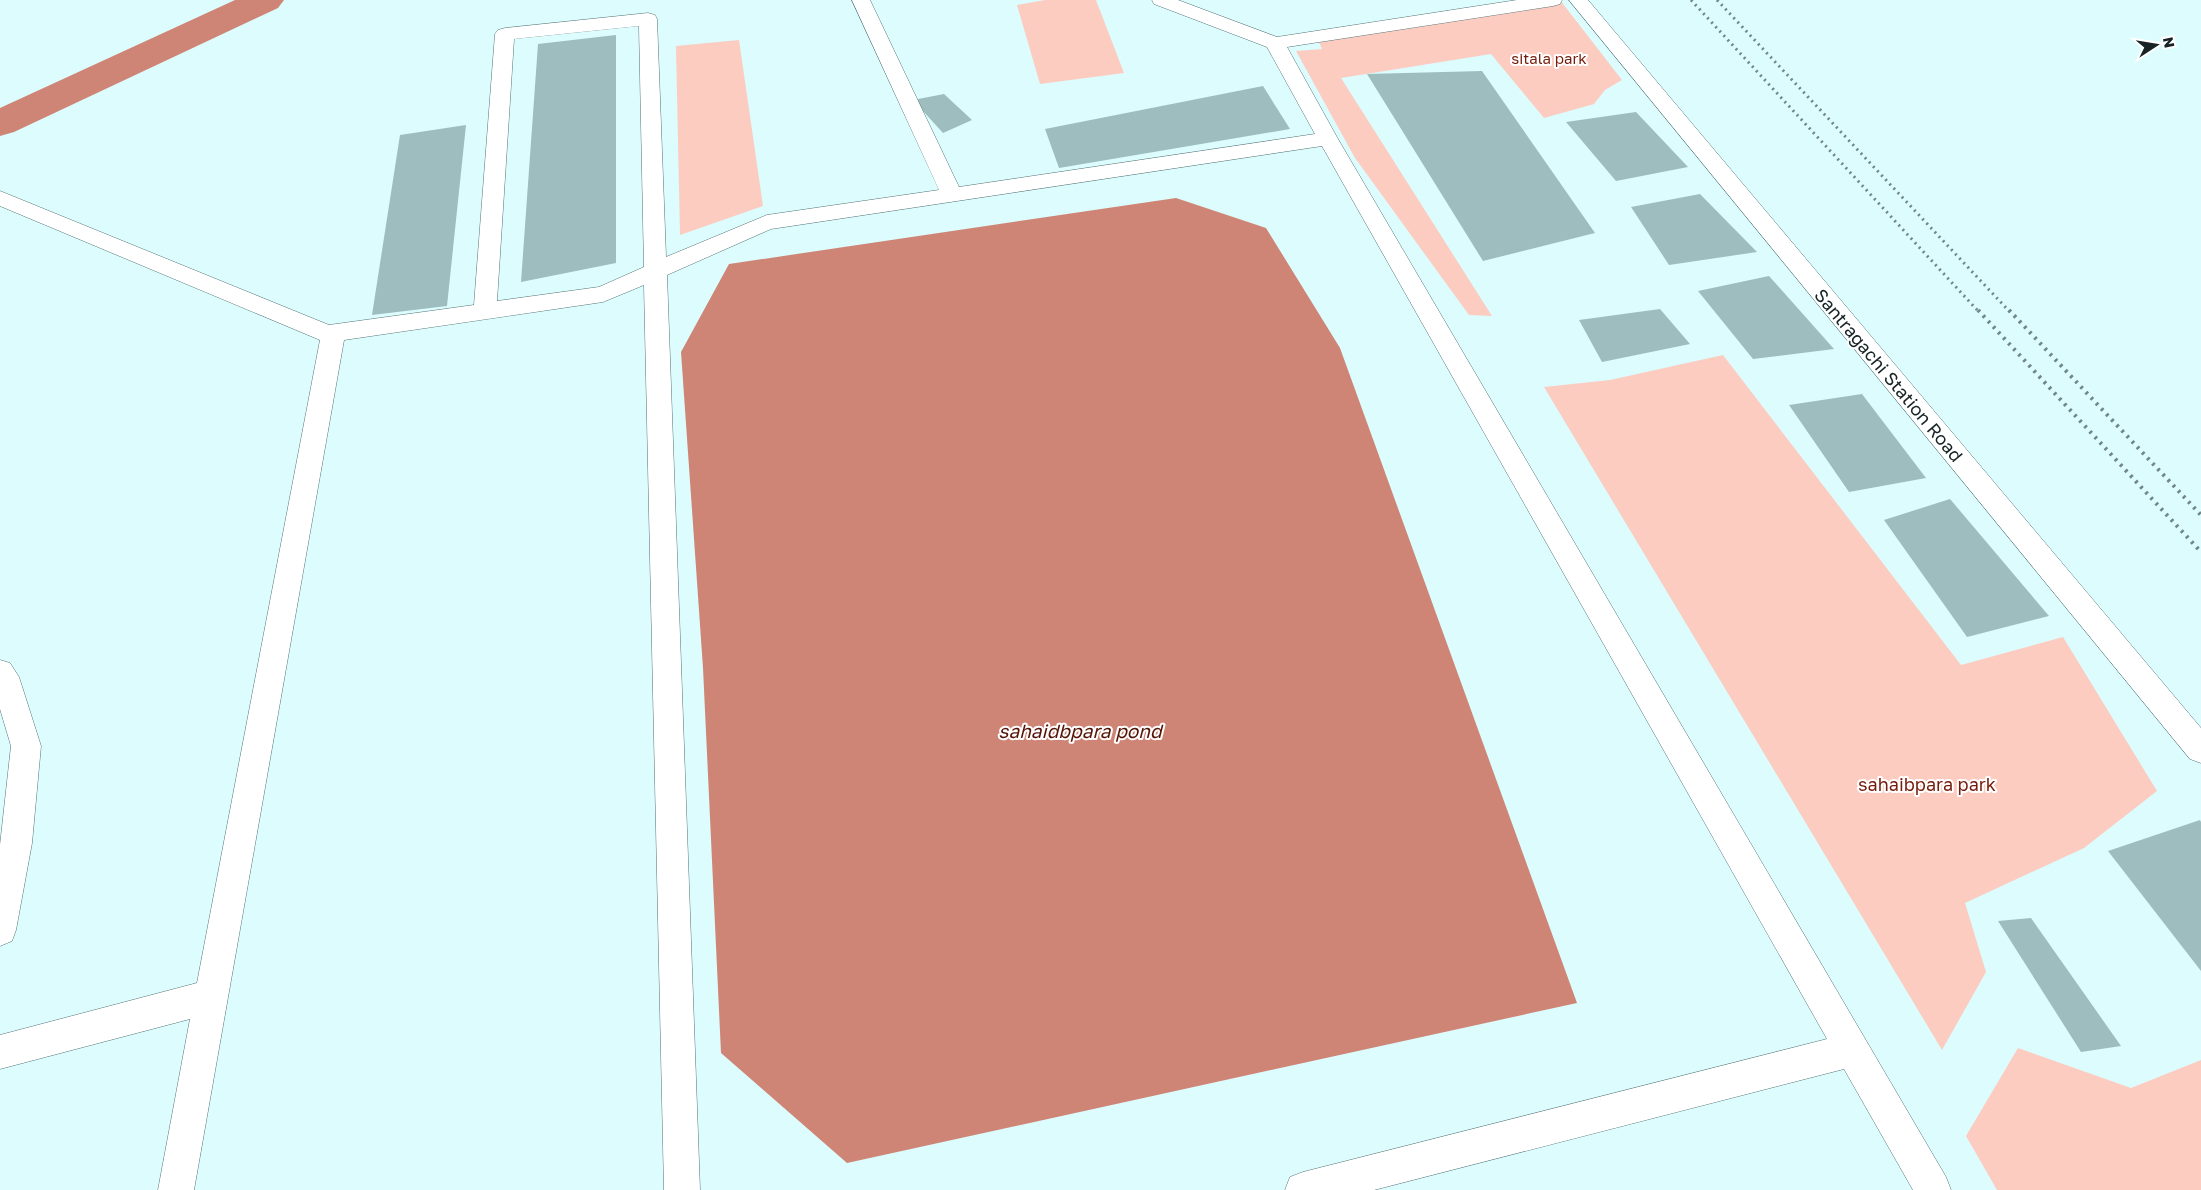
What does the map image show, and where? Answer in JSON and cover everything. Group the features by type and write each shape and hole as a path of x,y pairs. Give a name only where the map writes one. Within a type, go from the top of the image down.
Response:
{"street":[{"path":"862,0 952,195"},
{"path":"1161,0 1275,44 1552,0"},
{"name":"Santragachi Station Road","path":"1578,0 2201,750"},
{"path":"485,312 505,34 648,19 682,1190"},
{"path":"1275,44 1933,1190"},
{"path":"0,198 327,334 333,334 603,294 766,222 1328,139"},
{"path":"176,1190 333,334"},
{"path":"0,672 5,677 26,746 16,842 0,930"},
{"path":"0,1052 212,996"},
{"path":"1303,1190 1852,1050"}],"green space":[{"path":"1045,0 1096,0 1124,73 1040,84 1017,5"},
{"name":"sitala park","path":"1560,0 1622,80 1605,90 1594,104 1544,118 1491,54 1341,78 1492,316 1469,315 1355,158 1296,51 1322,49 1319,42"},
{"path":"739,40 763,206 680,235 676,46"},
{"name":"sahaibpara park","path":"1723,355 1961,665 2063,637 2157,791 2084,848 1965,903 1986,972 1942,1050 1544,387 1610,380"},
{"path":"2018,1048 2131,1088 2201,1060 2201,1190 1997,1190 1966,1136"}],"water":[{"name":"sahaidbpara pond","path":"1176,198 1266,228 1340,348 1577,1003 847,1163 721,1053 703,668 681,352 729,264"}],"building":[{"path":"616,35 616,263 521,282 538,44"},
{"path":"1482,71 1595,233 1483,261 1367,74"},
{"path":"1263,86 1290,129 1059,168 1045,129"},
{"path":"944,94 972,120 943,133 913,100"},
{"path":"1636,112 1688,167 1616,181 1566,122"},
{"path":"466,125 447,306 372,315 400,135"},
{"path":"1700,194 1757,252 1669,265 1631,207"},
{"path":"1769,276 1834,349 1753,359 1698,291"},
{"path":"1660,309 1690,344 1602,362 1579,320"},
{"path":"1862,394 1926,478 1849,492 1789,405"},
{"path":"1950,499 2049,616 1967,637 1884,520"},
{"path":"2200,820 2201,822 2201,971 2108,851"},
{"path":"2031,918 2121,1046 2081,1052 1998,921"}],"waterway":[{"path":"0,123 265,0"}],"railway":[{"path":"1691,0 1979,312"},
{"path":"1717,0 2010,312"},
{"path":"1978,310 2201,552"},
{"path":"2009,310 2201,515"}]}
